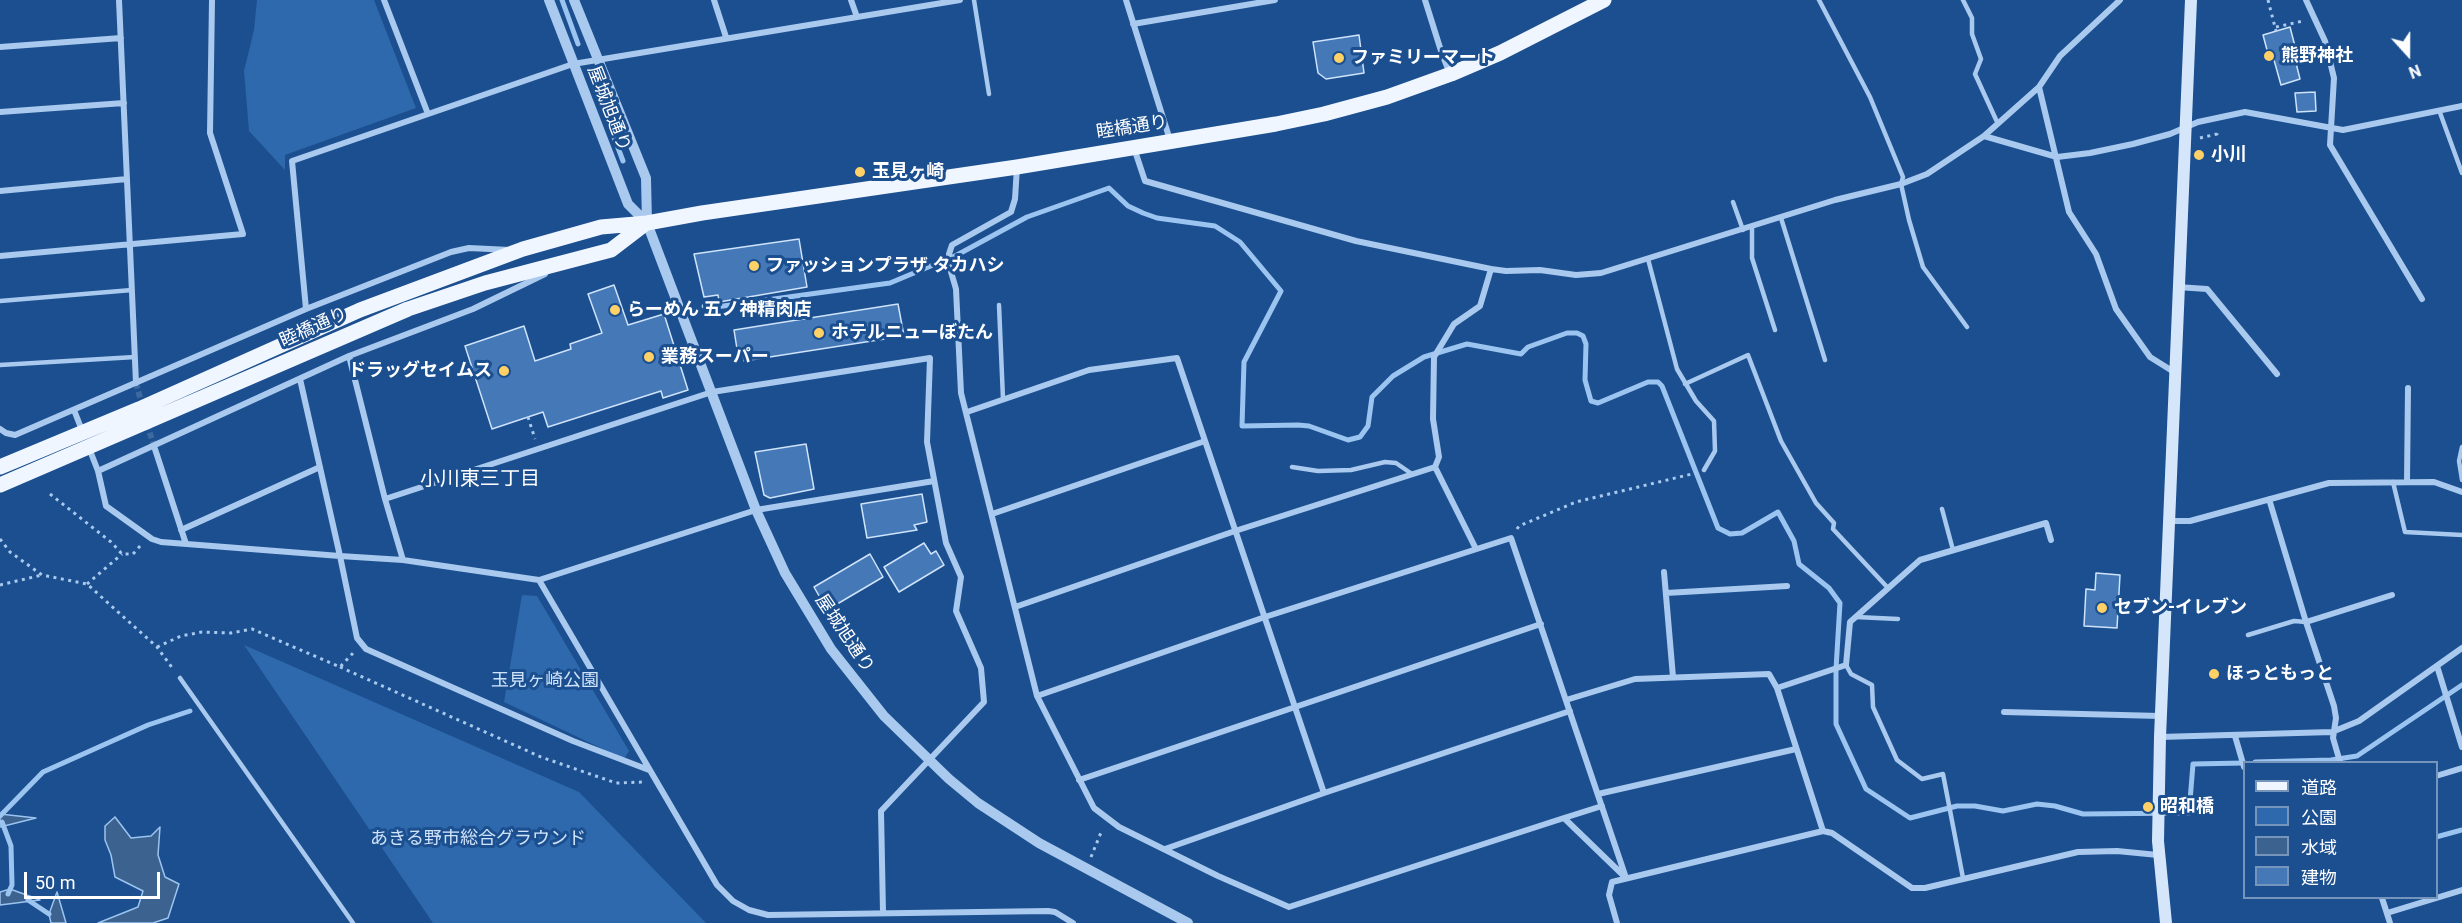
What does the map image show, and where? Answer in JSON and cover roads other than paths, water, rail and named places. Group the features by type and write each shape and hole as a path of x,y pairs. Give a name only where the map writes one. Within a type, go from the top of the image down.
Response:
{"main road":[{"name":"睦橋通り","path":"0,467 139,409 360,310 518,250 602,227 647,223 1017,167 1324,114 1387,97 1500,54 1604,0"},
{"path":"2166,923 2158,855 2160,716 2191,0"},
{"name":"睦橋通り","path":"0,485 120,435 370,324 451,294 611,250 647,223"}],"street":[{"path":"119,0 136,383"},
{"path":"0,256 243,234 210,133 212,0"},
{"path":"384,0 428,114"},
{"name":"屋城旭通り","path":"549,0 628,204 647,223"},
{"name":"屋城旭通り","path":"574,0 646,178 647,223 756,510 785,573 831,649 884,716 949,779 1008,824 1086,869 1188,923"},
{"path":"714,0 726,37"},
{"path":"851,0 857,17"},
{"path":"306,309 292,161 573,64 960,0"},
{"path":"1126,0 1171,142"},
{"path":"1133,24 1275,0"},
{"path":"1425,0 1450,74"},
{"path":"1134,148 1145,181 1356,241 1491,269 1540,270 1576,275 1601,273 1752,228 1835,200 1901,184 1927,174 1998,124 2039,87 2060,56 2120,0"},
{"path":"2306,0 2325,41 2334,78 2330,145 2422,299"},
{"path":"0,47 121,38"},
{"path":"2039,87 2069,212 2096,254 2116,309 2150,357 2174,372"},
{"path":"0,112 124,103"},
{"path":"1984,136 2057,157 2133,144 2245,112 2332,129 2353,128 2462,106"},
{"path":"1017,167 1015,199 1011,212 952,245 949,265 956,290 961,393 1037,696 1094,808 1106,819 1218,876 1289,907 1602,806"},
{"path":"0,191 127,179"},
{"path":"0,429 15,435 306,309 451,252 469,248 518,250"},
{"path":"98,471 349,357 473,309 569,262"},
{"path":"1476,549 1435,467 1439,457 1433,419 1434,357 1454,324 1480,306 1491,269"},
{"path":"2177,287 2206,289 2277,374"},
{"path":"349,357 403,560"},
{"path":"385,499 712,392 930,358 927,442 946,543 961,577 956,611 981,668 984,702 881,811 883,912"},
{"path":"967,412 1089,370 1177,358 1324,793"},
{"path":"300,380 357,638 366,649 562,736 650,771"},
{"path":"2407,482 2408,388"},
{"path":"74,410 98,471 106,506 152,539 160,542 403,560 539,580 756,510 934,481"},
{"path":"992,514 1205,441"},
{"path":"154,446 186,544"},
{"path":"181,530 320,467"},
{"path":"1015,607 1235,531 1435,467"},
{"path":"2168,521 2190,520 2330,483 2434,482 2462,492"},
{"path":"2269,499 2334,706 2336,718 2332,732 2340,761"},
{"path":"1777,688 1843,665 1850,622 1920,560 2046,523 2051,540"},
{"path":"1037,696 1265,618 1511,538 1626,878"},
{"path":"1664,572 1673,677"},
{"path":"539,580 717,885 733,901 749,910 768,915 1048,911 1055,912 1073,923"},
{"path":"1666,593 1787,586"},
{"path":"2306,622 2392,595"},
{"path":"1079,780 1541,624"},
{"path":"2160,737 2332,732 2359,721 2462,648"},
{"path":"2437,666 2447,700 2460,731 2462,747"},
{"path":"1566,700 1635,679 1769,674 1777,688 1823,831"},
{"path":"1166,849 1324,793 1570,711"},
{"path":"2004,712 2160,716"},
{"path":"2235,736 2243,763"},
{"path":"1598,794 1796,749"},
{"path":"2438,776 2462,768"},
{"path":"1564,818 1626,878"},
{"path":"1617,923 1609,895 1612,882 1823,831 1832,833 1912,888 1924,888 2078,852 2117,851 2158,855"},
{"path":"2438,897 2462,890"},
{"path":"2383,899 2390,923"},
{"path":"2387,913 2433,899"}],"lane":[{"path":"974,0 989,94"},
{"path":"1819,0 1870,97 1904,177 1901,184 1923,267 1966,327"},
{"path":"1964,0 1972,18 1972,34 1981,59 1975,74 1998,124"},
{"path":"2439,110 2462,173"},
{"path":"1733,202 1743,230"},
{"path":"1781,218 1826,360"},
{"path":"1752,228 1752,258 1775,330"},
{"path":"1648,259 1671,354 1685,384 1714,421 1715,451 1704,470"},
{"path":"0,301 132,290"},
{"path":"999,305 1003,399"},
{"path":"1685,384 1748,355 1781,441 1816,503 1834,523 1833,529 1888,588"},
{"path":"0,365 135,357"},
{"path":"2462,447 2459,461 2462,480"},
{"path":"1292,467 1318,471 1351,470 1385,462 1396,463 1412,474"},
{"path":"2393,483 2405,532 2462,535"},
{"path":"1942,509 1953,550"},
{"path":"1856,617 1898,619"},
{"path":"2248,635 2294,621 2306,622"},
{"path":"1843,665 1851,674 1872,685 1873,707 1897,760 1922,779 1943,774 1963,878"},
{"path":"180,678 353,923"}],"water":[{"path":"0,814 36,818 0,827"},
{"path":"115,817 131,838 151,836 160,827 158,855 165,877 179,884 168,918 153,923 98,923 138,907 143,891 115,877 111,855 105,840 105,826"},
{"path":"10,889 40,900 0,905 0,892"},
{"path":"57,892 66,923 51,923 49,914"}],"waterway":[{"path":"562,0 578,44"},
{"path":"591,76 623,161"},
{"path":"704,306 716,307 890,283 957,255 1027,217 1109,188 1128,206 1143,213 1157,218 1215,226 1240,242 1281,291 1244,362 1242,426 1309,426 1348,440 1360,437 1368,426 1372,397 1393,376 1424,357 1467,344 1521,354 1528,347 1567,333 1577,333 1583,336 1586,344 1585,380 1591,401 1598,403 1648,382 1658,382 1662,386 1718,528 1730,534 1742,533 1778,512 1794,541 1799,564 1829,588 1840,603 1836,669 1836,724 1866,789 1910,818 1957,806 1975,806 2003,811 2037,804 2055,806 2083,814 2189,813 2193,764 2243,763"},
{"path":"2293,761 2331,760 2357,756 2462,685"},
{"path":"0,816 43,772 148,725 190,711"},
{"path":"2,822 11,846 12,885 8,894"},
{"path":"2438,836 2462,830"},
{"path":"28,900 49,914"}],"tunnel":[{"path":"136,383 143,408"},
{"path":"147,424 154,446"}],"place":[{"name":"熊野神社","path":"2269,56"},
{"name":"ファミリーマート","path":"1339,58"},
{"name":"小川","path":"2199,155"},
{"name":"玉見ヶ崎","path":"860,172"},
{"name":"ファッションプラザ タカハシ","path":"754,266"},
{"name":"らーめん 五ノ神精肉店","path":"615,310"},
{"name":"ホテルニューぼたん","path":"819,333"},
{"name":"業務スーパー","path":"649,357"},
{"name":"ドラッグセイムス","path":"504,371"},
{"name":"セブン-イレブン","path":"2102,608"},
{"name":"ほっともっと","path":"2214,674"},
{"name":"昭和橋","path":"2148,807"}],"district":[{"name":"小川東三丁目","path":"480,480"}],"park label":[{"name":"玉見ヶ崎公園","path":"545,681"},
{"name":"あきる野市総合グラウンド","path":"478,839"}]}
